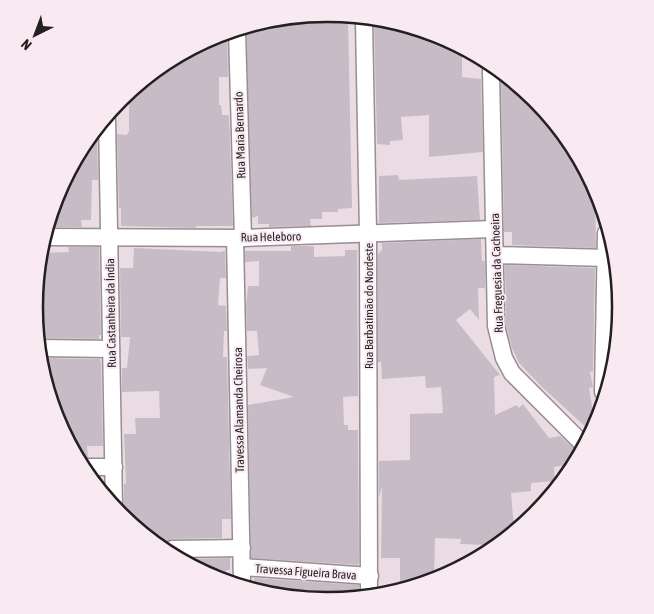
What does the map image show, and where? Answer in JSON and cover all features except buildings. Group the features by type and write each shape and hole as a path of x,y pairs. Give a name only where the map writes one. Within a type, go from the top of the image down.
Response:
{"street":[{"name":"Rua Barbatimão do Nordeste","path":"364,25 368,233 370,584"},
{"name":"Rua Maria Bernardo","path":"237,38 239,238"},
{"name":"Rua Freguesia da Cachoeira","path":"491,74 496,326 504,358 512,373 578,439"},
{"name":"Rua Castanheira da Índia","path":"106,128 114,496"},
{"name":"Rua Heleboro","path":"51,237 239,238 494,229"},
{"name":"Travessa Alamanda Cheirosa","path":"239,238 242,575"},
{"path":"495,255 607,259"},
{"path":"604,373 608,263"},
{"path":"46,348 112,349"},
{"path":"91,467 114,467"},
{"path":"178,549 242,548"},
{"name":"Travessa Figueira Brava","path":"242,575 370,584"}]}
